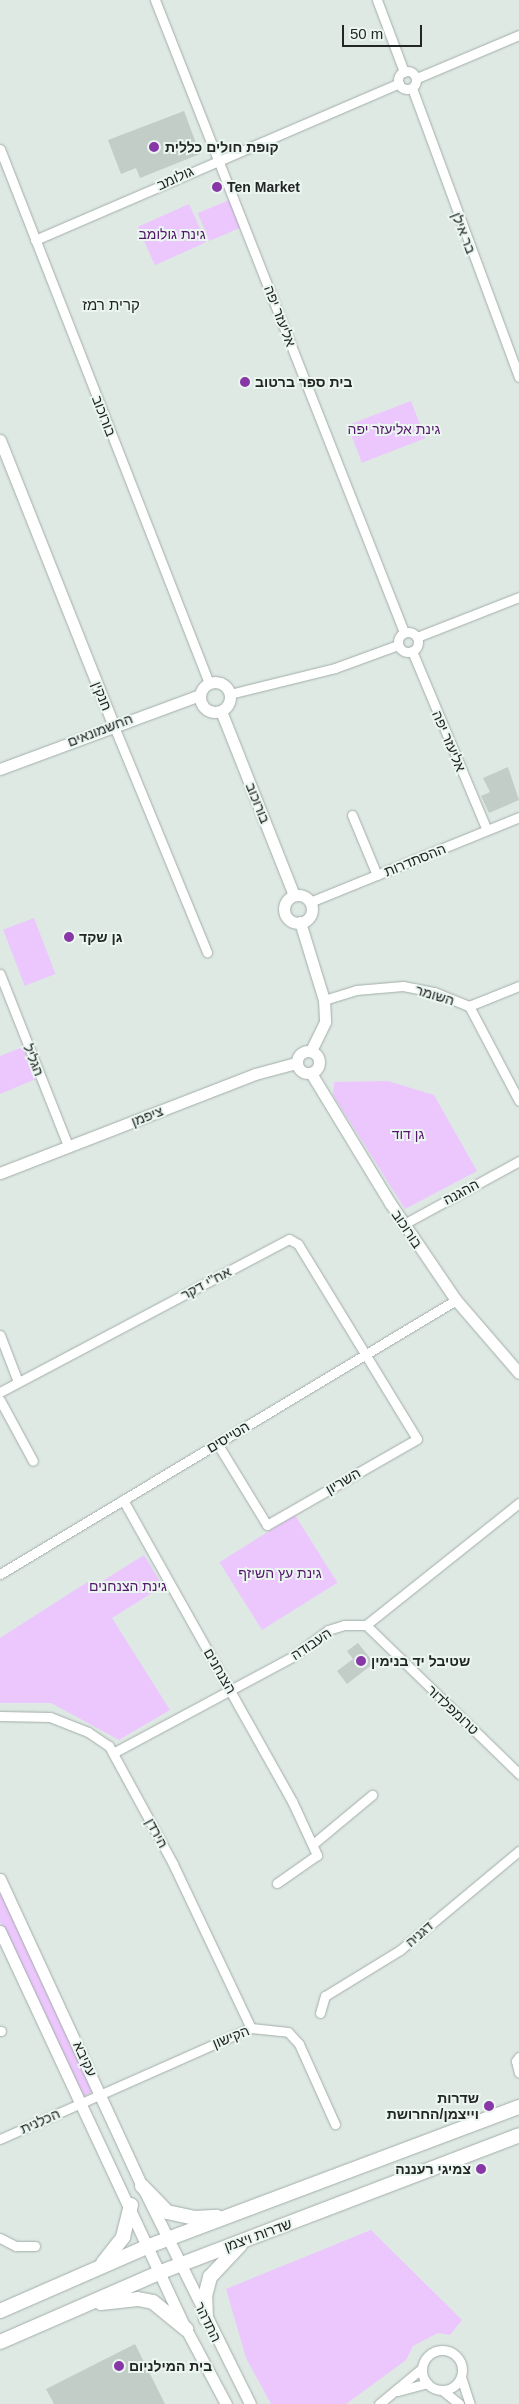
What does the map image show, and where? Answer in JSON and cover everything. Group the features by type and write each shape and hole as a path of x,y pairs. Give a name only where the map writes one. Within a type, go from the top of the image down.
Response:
{"main road":[{"name":"שדרות ויצמן","path":"0,2311 169,2238 233,2216 519,2106"},
{"name":"שדרות ויצמן","path":"0,2342 180,2264 519,2135"},
{"path":"142,2186 159,2206 178,2216 233,2216"},
{"path":"96,2269 123,2238 131,2205"},
{"path":"206,2318 205,2296 210,2277 224,2259 251,2237"},
{"path":"66,2312 138,2298 166,2309 186,2329"}],"street":[{"name":"אליעזר יפה","path":"155,0 219,158 404,632"},
{"path":"376,0 404,72 399,84 403,88 412,88 416,78 519,35"},
{"path":"404,72 413,72 416,78"},
{"name":"גולומב","path":"35,240 219,158 399,84"},
{"name":"בר אילן","path":"412,88 519,378"},
{"name":"בורוכוב","path":"0,149 209,684"},
{"name":"חנקין","path":"0,440 113,724 207,952"},
{"path":"230,694 336,668 398,645 404,632 417,637 519,597"},
{"path":"398,645 405,652 412,651 418,644 417,637"},
{"name":"אליעזר יפה","path":"412,651 487,830"},
{"path":"220,683 230,694 228,704 221,711 206,709 200,695 209,684 220,683"},
{"name":"החשמונאים","path":"0,769 113,724 200,695"},
{"name":"בורוכוב","path":"221,711 294,895"},
{"path":"352,815 377,875"},
{"name":"ההסתדרות","path":"310,902 519,817"},
{"path":"294,895 302,895 310,902 311,913 300,922 291,921 284,911 285,903 294,895"},
{"path":"300,922 324,1000 325,1022 311,1051"},
{"name":"הגליל","path":"0,974 68,1146"},
{"name":"השומר","path":"324,1000 356,990 403,986 434,992 469,1006 519,1101"},
{"path":"469,1006 519,986"},
{"path":"311,1051 319,1064 311,1072 301,1071 296,1063 300,1053 311,1051"},
{"name":"ציפמן","path":"0,1173 255,1074 296,1063"},
{"name":"בורוכוב","path":"311,1072 404,1224 456,1300 519,1373"},
{"name":"ההגנה","path":"404,1224 519,1161"},
{"name":"אח''י דקר","path":"0,1392 289,1239 298,1244 364,1355"},
{"name":"הטייסים","path":"0,1574 456,1300"},
{"path":"0,1335 18,1382"},
{"name":"השריון","path":"217,1443 267,1525 416,1439 364,1355"},
{"path":"0,1400 33,1461"},
{"name":"הצנחנים","path":"123,1500 230,1688 313,1844"},
{"path":"366,1625 519,1503"},
{"name":"העבודה","path":"113,1753 230,1688 292,1657 328,1630 344,1624 366,1625"},
{"name":"טרומפלדור","path":"366,1625 519,1774"},
{"name":"הירדן","path":"0,1716 32,1714 70,1722 100,1739 113,1753 173,1864 251,2028"},
{"path":"277,1883 317,1855 313,1844 372,1795"},
{"name":"דגניה","path":"320,2013 325,1996 400,1950 519,1851"},
{"name":"עקיבא","path":"0,1879 142,2186 169,2238"},
{"name":"עקיבא","path":"0,1931 149,2246"},
{"name":"הקישון","path":"81,2103 251,2028 288,2032 299,2044 335,2124"},
{"path":"519,2057 516,2061 519,2073"},
{"name":"הכלנית","path":"0,2139 81,2103"},
{"path":"0,2238 16,2246 35,2246"},
{"name":"התדהר","path":"169,2238 206,2318 250,2404"},
{"name":"התדהר","path":"149,2246 186,2329 226,2404"},
{"path":"379,2404 422,2368 427,2356 445,2350 460,2361 461,2377 470,2404"},
{"path":"422,2368 427,2383"},
{"path":"442,2390 455,2385 461,2377"},
{"path":"395,2392 427,2383 442,2390 459,2404"}],"green space":[{"path":"229,200 241,228 209,241 198,213"},
{"name":"גינת גולומב","path":"189,204 206,242 155,265 138,227"},
{"name":"גינת אליעזר יפה","path":"411,401 425,438 362,463 348,425"},
{"path":"34,918 56,974 25,986 3,930"},
{"path":"23,1047 36,1079 0,1094 0,1056"},
{"name":"גן דוד","path":"388,1081 434,1095 477,1171 405,1209 333,1095 334,1082"},
{"name":"גינת עץ השיזף","path":"295,1515 337,1583 262,1630 220,1562"},
{"name":"גינת הצנחנים","path":"144,1555 163,1586 112,1618 170,1710 119,1740 51,1703 0,1703 0,1638 89,1581 93,1587"},
{"path":"0,1889 95,2090 84,2096 0,1922"},
{"path":"371,2230 462,2320 450,2335 438,2333 413,2346 406,2360 346,2404 271,2404 246,2358 226,2289"}],"building":[{"name":"קופת חולים כללית","path":"184,111 200,154 140,178 136,168 121,174 108,140"},
{"path":"508,767 519,800 489,813 481,796 490,792 483,778"},
{"name":"שטיבל יד בנימין","path":"358,1643 374,1663 347,1684 337,1671 353,1659 347,1651"},
{"name":"בית המילניום","path":"135,2344 165,2404 54,2404 46,2389"}],"place":[{"name":"קופת חולים כללית","path":"154,147"},
{"name":"Ten Market","path":"217,187"},
{"name":"בית ספר ברטוב","path":"245,382"},
{"name":"גן שקד","path":"69,937"},
{"name":"שטיבל יד בנימין","path":"361,1661"},
{"name":"שדרות וייצמן/החרושת","path":"489,2106"},
{"name":"צמיגי רעננה","path":"481,2169"},
{"name":"בית המילניום","path":"119,2366"}],"district":[{"name":"קרית רמז","path":"111,305"}]}
